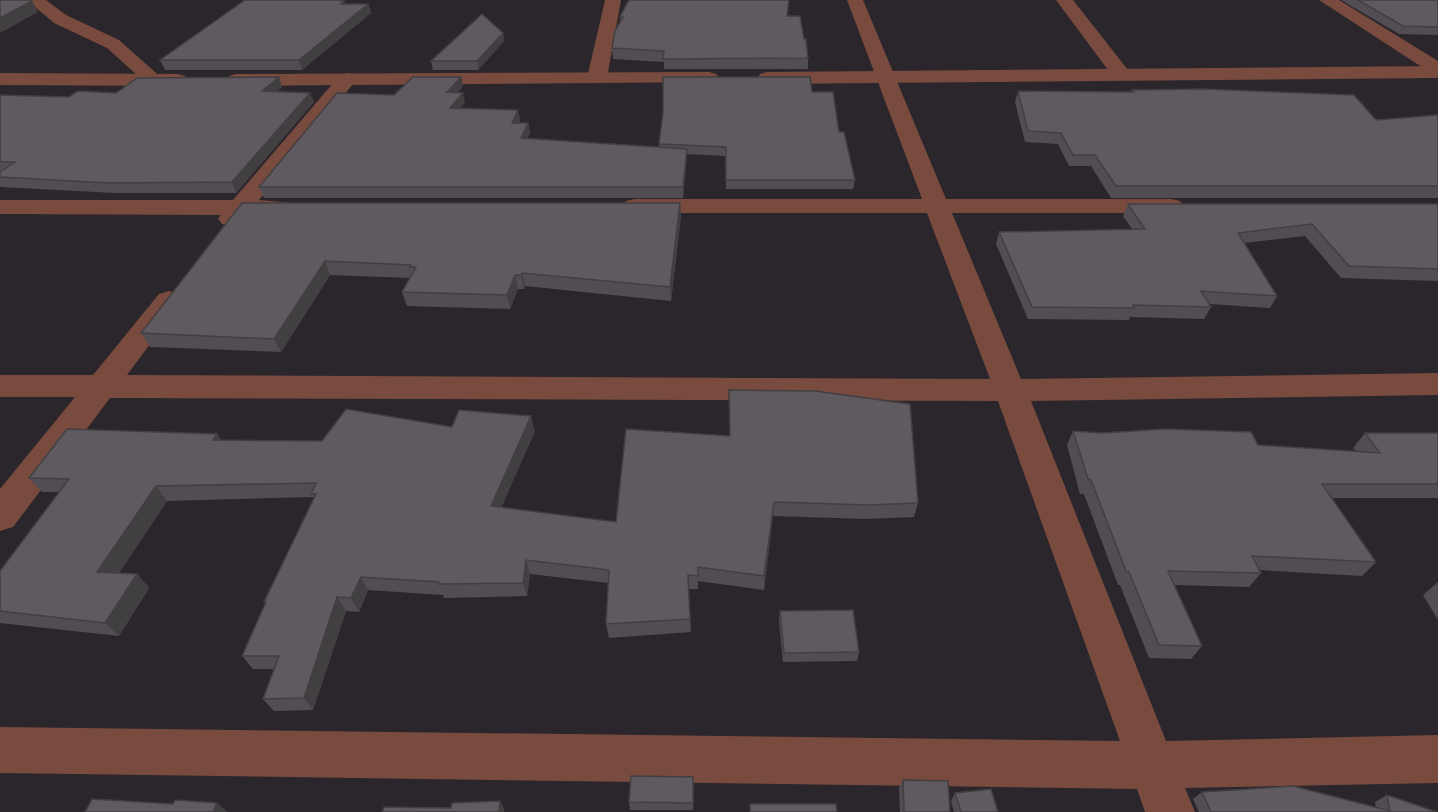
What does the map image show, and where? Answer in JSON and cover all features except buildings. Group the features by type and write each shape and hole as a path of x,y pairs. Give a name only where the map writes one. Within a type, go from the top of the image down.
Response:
{"street":[{"path":"34,0 60,19 112,44 154,80"},
{"path":"597,78 614,0"},
{"path":"855,0 1010,390 1170,812"},
{"path":"1064,0 1121,75"},
{"path":"1327,0 1438,71"},
{"path":"747,78 1438,71"},
{"path":"222,80 724,78"},
{"path":"0,79 199,80"},
{"path":"218,236 346,79"},
{"path":"607,206 1200,206"},
{"path":"0,207 310,208"},
{"path":"0,516 182,283"},
{"path":"0,386 1010,390 1438,384"},
{"path":"0,750 1152,765 1438,759"}]}
